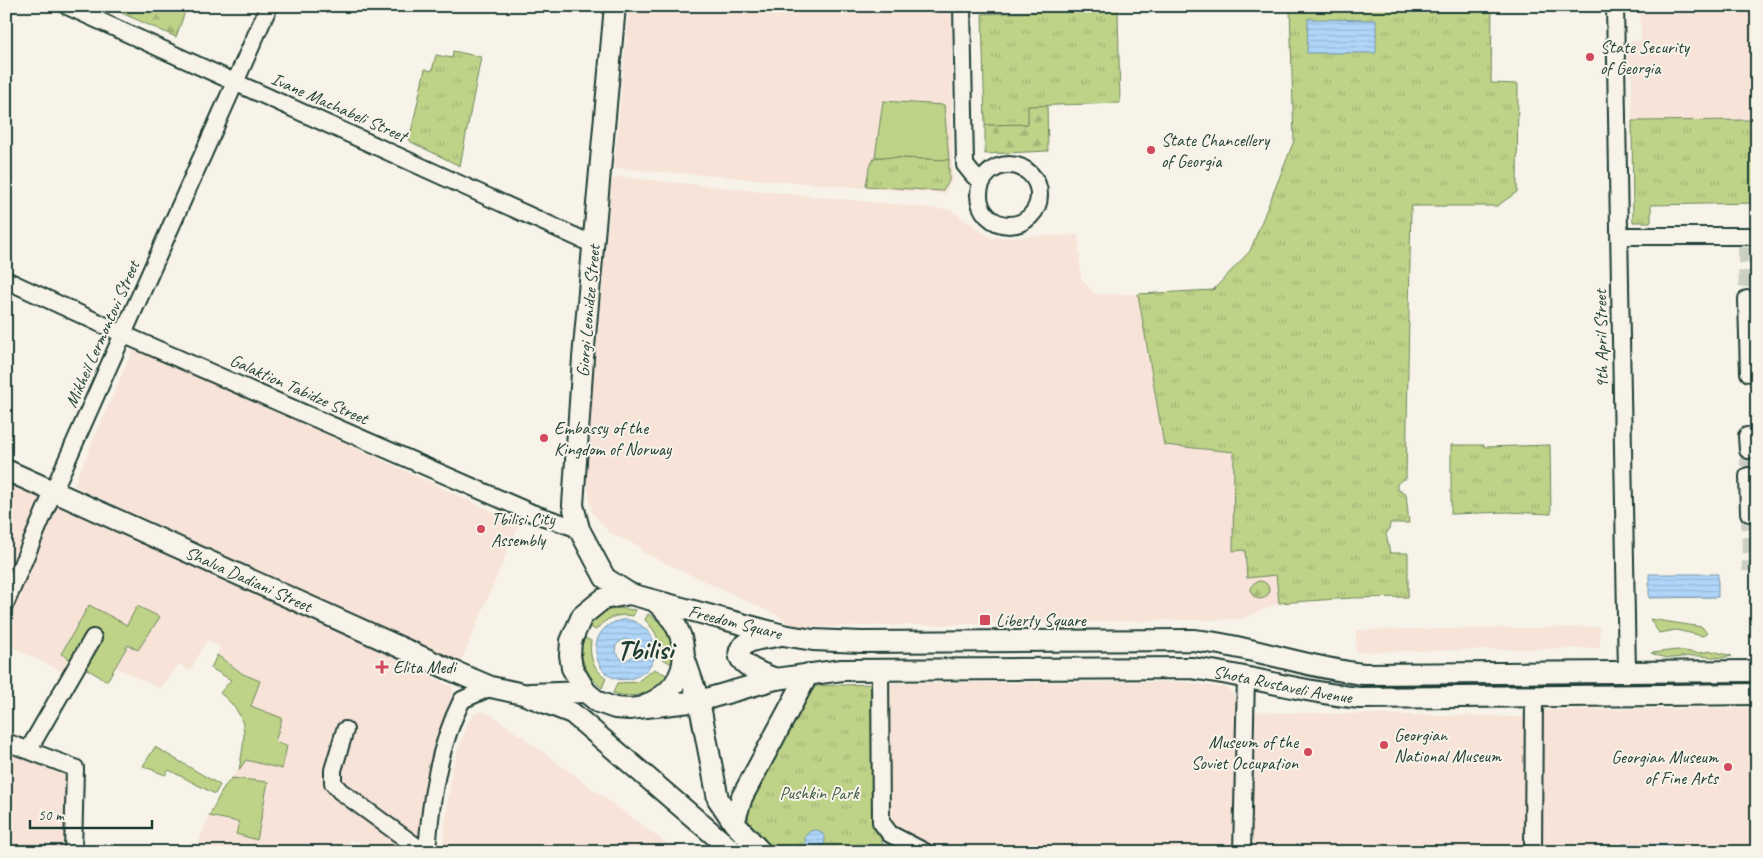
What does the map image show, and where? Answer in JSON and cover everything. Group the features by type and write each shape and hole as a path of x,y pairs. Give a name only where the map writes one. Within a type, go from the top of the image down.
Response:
{"main road":[{"name":"Giorgi Leonidze Street","path":"615,6 573,505 579,529 605,578 630,594"},
{"name":"Shalva Dadiani Street","path":"6,470 491,687 523,694"},
{"name":"Freedom Square","path":"808,674 776,679 699,701 630,709 615,708 598,702 586,692 572,668 570,648 575,628 582,616 603,599 630,594 813,640"},
{"name":"Freedom Square","path":"657,602 669,613 678,626 683,641 684,657 699,701 718,799 734,823 761,852"},
{"path":"776,679 747,667 742,662 741,650 752,641 783,634"},
{"name":"Shota Rustaveli Avenue","path":"813,640 861,642 1193,640 1246,648 1309,665 1364,674 1757,671"},
{"name":"Freedom Square","path":"644,706 667,693 681,670 684,657"},
{"name":"Shota Rustaveli Avenue","path":"808,674 880,669 1168,667 1219,672 1317,693 1360,698 1757,694"},
{"path":"734,823 742,798 808,674"},
{"path":"523,694 586,692 587,726"},
{"path":"523,694 572,713 734,852"}],"street":[{"name":"Ivane Machabeli Street","path":"67,6 594,245"},
{"name":"Mikheil Lermontovi Street","path":"6,602 269,6"},
{"path":"962,6 965,165 974,176 983,180"},
{"name":"9th April Street","path":"1615,6 1627,672"},
{"path":"1620,236 1750,239"},
{"name":"Galaktion Tabidze Street","path":"6,280 124,334 532,513 579,529"},
{"path":"1747,299 1749,373"},
{"path":"1748,476 1749,513"},
{"path":"28,750 93,638"},
{"path":"880,669 882,822 890,834 925,852"},
{"path":"1242,852 1246,677"},
{"path":"345,730 333,770 333,783 340,791 425,852 438,762 454,716 462,700 491,687"},
{"path":"1533,852 1534,696"},
{"path":"6,742 75,768 73,852"}],"shaded area":[{"path":"629,6 952,6 952,180 944,194 614,168"},
{"path":"1640,6 1757,6 1757,120 1632,121 1632,65 1628,64 1628,42 1641,40"},
{"path":"619,177 951,210 991,238 1078,235 1081,278 1095,294 1138,294 1164,445 1234,452 1233,550 1245,550 1276,575 1279,603 1242,619 804,627 790,624 777,615 642,552 640,547 609,532 592,512 587,482 589,430 612,180"},
{"path":"135,345 519,524 456,673 280,593 285,583 75,487 75,482"},
{"path":"6,476 47,493 6,585"},
{"path":"60,504 279,600 452,687 454,708 426,781 417,852 359,852 360,842 349,840 347,852 195,852 209,816 239,822 236,834 257,839 267,782 232,778 246,760 287,746 275,742 251,706 260,681 243,675 217,655 220,647 207,640 190,671 179,664 160,689 115,667 128,645 138,650 127,625 89,606 61,654 77,662 69,675 6,644 6,612"},
{"path":"1600,627 1600,648 1356,652 1356,630"},
{"path":"1184,682 1227,688 1241,702 1239,852 899,852 893,847 888,837 880,683"},
{"path":"1757,708 1757,852 1541,852 1542,722 1545,711"},
{"path":"482,711 490,714 536,747 678,852 442,852 452,768 468,723 476,713"},
{"path":"1255,712 1528,717 1525,852 1251,852"},
{"path":"6,745 68,767 69,852 6,852"}],"green space":[{"path":"152,6 160,10 162,6 187,6 176,37 108,7"},
{"path":"1244,6 1492,6 1491,83 1518,84 1517,192 1497,206 1411,206 1406,479 1397,484 1397,489 1406,494 1409,523 1390,523 1386,534 1390,553 1408,553 1408,597 1351,598 1279,603 1276,575 1247,578 1245,550 1233,551 1234,452 1164,445 1138,294 1213,290 1250,251 1294,141 1290,8 1251,8"},
{"path":"1118,9 1120,103 1028,106 1028,124 985,125 982,14"},
{"path":"453,51 481,57 460,166 409,141 425,69 432,71 436,55 452,58"},
{"path":"883,101 944,105 949,160 875,157"},
{"path":"1047,105 1048,151 985,154 985,125 1028,124 1027,106"},
{"path":"1757,120 1757,203 1651,205 1651,222 1633,222 1632,121"},
{"path":"875,157 949,160 949,181 942,191 866,186 869,168"},
{"path":"1451,445 1484,445 1484,447 1550,445 1551,514 1508,512 1451,514"},
{"path":"1256,581 1264,581 1269,586 1267,597 1256,599 1251,594 1251,586"},
{"path":"89,605 127,625 137,606 160,617 138,650 128,645 107,681 61,654"},
{"path":"617,608 636,610 633,616 622,615 612,617 596,630 588,626 601,613"},
{"path":"648,614 660,623 671,641 672,664 659,657 657,637 645,620"},
{"path":"1650,619 1702,627 1707,633 1703,636 1676,630 1659,633"},
{"path":"583,637 591,641 593,662 606,678 602,688 591,677 584,665 582,652"},
{"path":"1677,650 1697,653 1712,651 1732,656 1722,658 1698,656 1668,658 1651,653"},
{"path":"217,655 243,674 260,681 251,706 282,718 275,742 287,746 282,769 246,760 239,770 244,737 243,728 237,711 220,693 231,680 211,668"},
{"path":"654,669 669,676 650,691 644,694 629,696 613,693 617,683 637,682"},
{"name":"Pushkin Park","path":"871,684 880,835 883,845 889,852 772,852 759,841 751,828 748,806 750,797 800,707 816,686"},
{"path":"155,747 220,785 215,794 169,770 165,775 143,766"},
{"path":"232,778 268,782 257,840 236,834 239,822 209,816 224,787"}],"water":[{"path":"1308,19 1376,20 1376,53 1307,53"},
{"path":"1649,574 1718,574 1718,597 1649,598"},
{"path":"626,619 633,621 645,629 653,640 655,653 653,661 647,669 633,678 620,679 609,675 601,667 596,656 596,644 601,633 610,624","holes":["624,639 631,641 635,647 633,656 627,660 621,659 615,651 616,645"]},
{"path":"815,830 822,833 825,840 822,847 815,850 808,847 805,840 808,833"},
{"path":"1623,844 1672,845 1672,852 1623,852"}],"tunnel":[{"path":"1746,247 1747,299"},
{"path":"1748,450 1748,476"},
{"path":"1749,513 1750,571"}],"place":[{"name":"State Security of Georgia","path":"1590,57"},
{"name":"State Chancellery of Georgia","path":"1151,150"},
{"name":"Embassy of the Kingdom of Norway","path":"544,438"},
{"name":"Tbilisi City Assembly","path":"481,529"},
{"name":"Liberty Square","path":"985,620"},
{"name":"Elita Medi","path":"382,667"},
{"name":"Georgian National Museum","path":"1384,745"},
{"name":"Museum of the Soviet Occupation","path":"1308,752"},
{"name":"Georgian Museum of Fine Arts","path":"1728,767"}],"district":[{"name":"Tbilisi","path":"645,649"}]}
